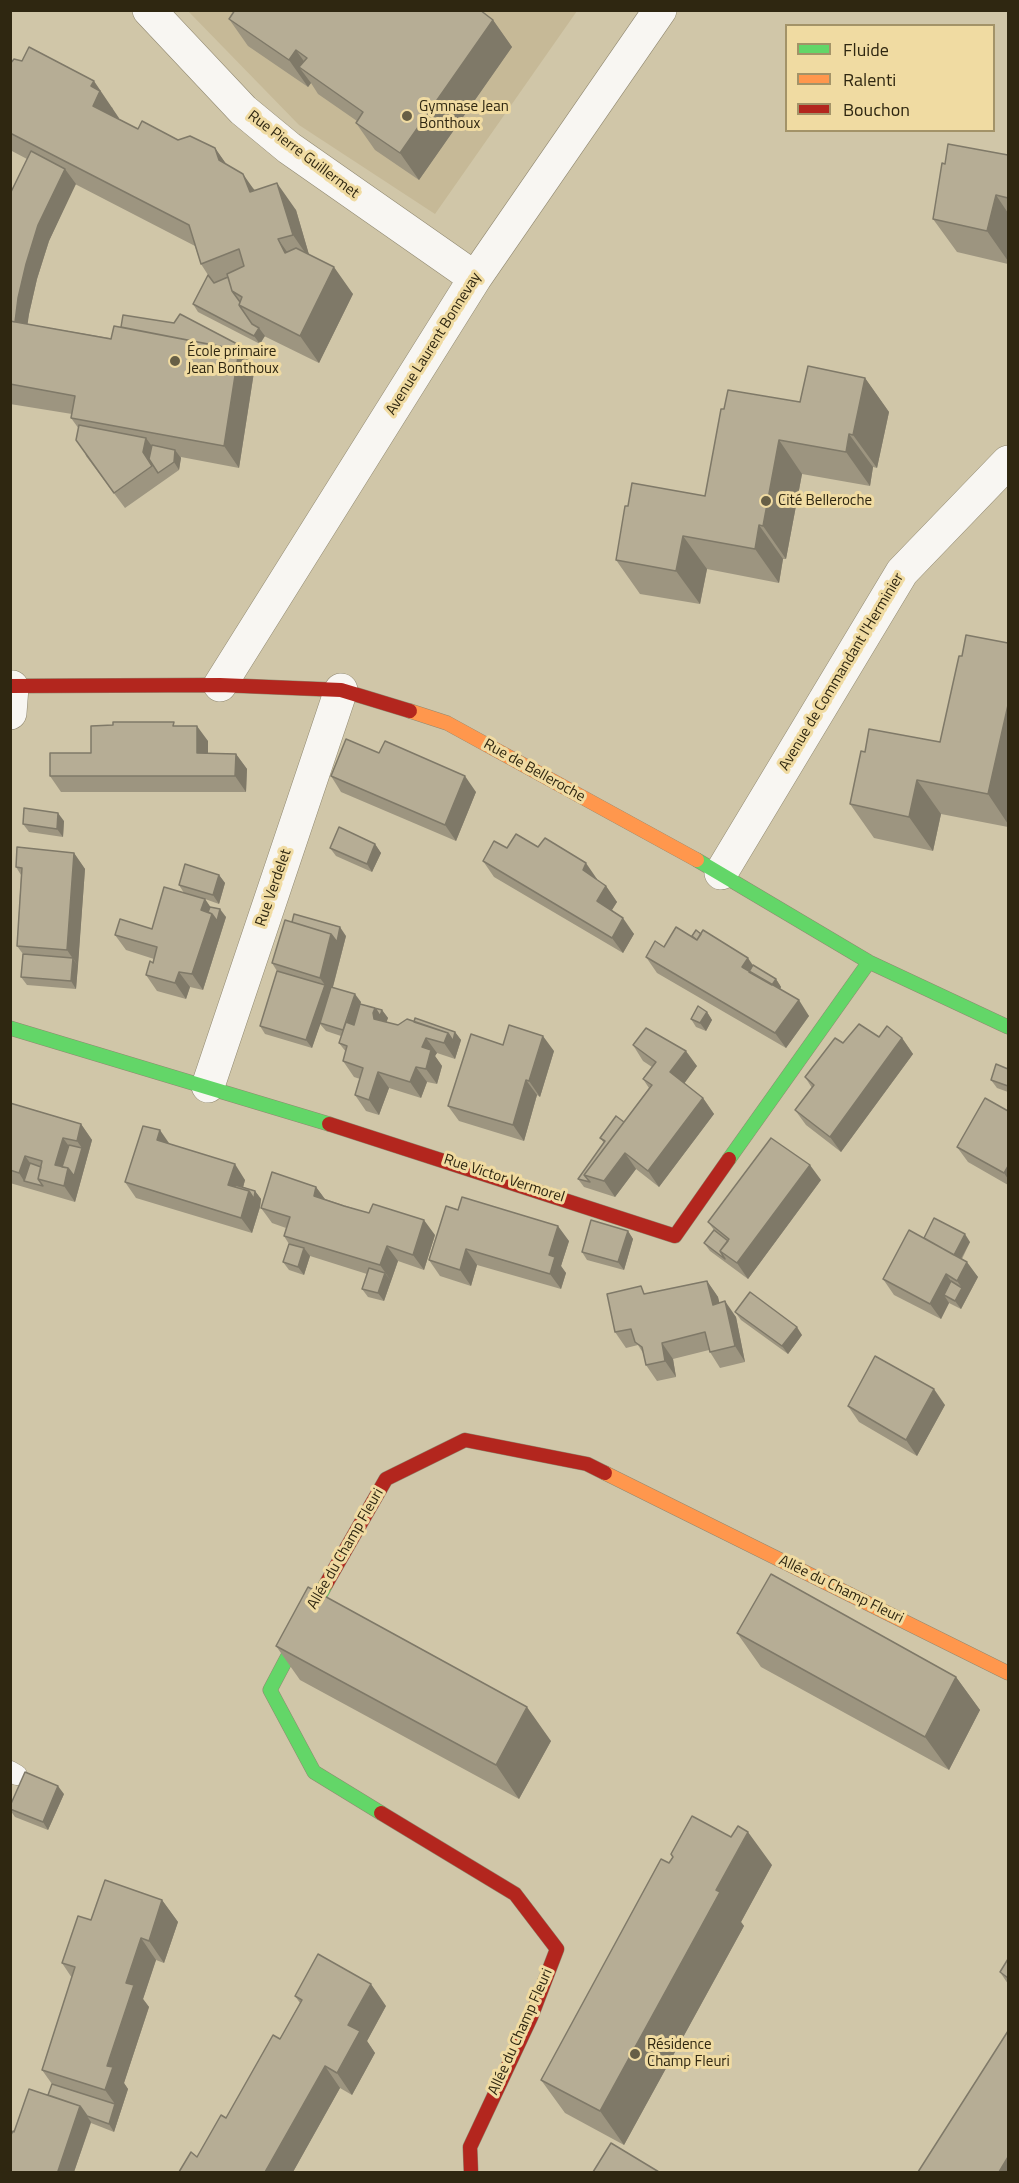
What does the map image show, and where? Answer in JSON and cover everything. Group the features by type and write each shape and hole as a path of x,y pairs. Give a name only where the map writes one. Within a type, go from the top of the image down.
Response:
{"street":[{"name":"Rue Pierre Guillermet","path":"149,10 243,110 289,148 475,278"},
{"name":"Avenue Laurent Bonnevay","path":"220,685 475,278 660,10"},
{"name":"Avenue de Commandant l'Herminier","path":"721,873 902,572 1008,462"},
{"name":"Rue de Belleroche","path":"11,695 220,685 341,690 447,723 721,873 869,962 1008,1027"},
{"name":"Rue Verdelet","path":"208,1086 341,690"},
{"name":"Rue Victor Vermorel","path":"10,1028 421,1152 675,1236 869,962"},
{"name":"Allée du Champ Fleuri","path":"471,2172 470,2147 531,2017 557,1949 515,1894 314,1772 270,1690 313,1608 386,1479 465,1440 587,1464 1008,1673"}],"shaded area":[{"path":"188,11 577,11 435,214 299,125"}],"building":[{"name":"Gymnase Jean Bonthoux","path":"235,10 480,10 493,20 400,153 356,123 363,112 299,67 307,58 296,50 289,60 229,19"},
{"path":"29,47 94,81 91,86 100,91 93,106 138,129 142,121 178,140 190,136 215,148 219,160 243,174 250,192 277,183 293,235 278,239 285,253 296,248 334,267 300,336 239,305 242,297 232,291 227,274 244,266 239,249 201,264 189,225 10,133 10,64 14,59 22,61"},
{"path":"948,144 1008,155 1008,198 996,195 987,231 933,219 942,163 945,164"},
{"path":"31,151 65,169 38,225 26,264 15,322 10,321 10,194"},
{"path":"208,275 214,283 228,277 232,291 240,302 239,305 252,324 259,328 254,336 193,304"},
{"path":"180,314 241,346 239,352 239,350 121,327 123,315 174,323"},
{"path":"10,321 111,339 114,326 239,350 224,446 71,418 75,396 10,384"},
{"path":"808,366 865,378 853,435 849,434 846,452 779,440 763,526 759,525 755,549 683,536 676,571 616,560 625,506 628,506 632,483 705,496 721,409 724,409 728,390 800,402"},
{"path":"79,425 146,438 143,452 152,466 114,493 76,440"},
{"path":"152,445 175,450 174,462 158,473 149,459"},
{"path":"966,635 1008,643 1008,705 988,794 917,780 909,817 850,804 861,751 865,752 869,729 940,742 959,656 962,656"},
{"path":"113,722 174,722 173,726 197,726 197,753 236,754 235,776 50,776 50,753 91,753 91,726 113,725"},
{"path":"346,739 379,753 385,741 465,776 445,825 331,776"},
{"path":"24,808 58,813 57,829 23,824"},
{"path":"339,827 375,844 367,864 330,848"},
{"path":"516,834 538,847 545,838 586,863 583,870 606,886 597,901 623,918 612,938 483,861 494,841 507,848"},
{"path":"17,847 74,853 67,950 17,946 22,868 16,867"},
{"path":"185,864 219,875 213,895 179,885"},
{"path":"164,887 205,899 201,910 212,914 192,974 179,972 175,983 146,975 150,961 153,963 157,947 115,935 120,919 152,929"},
{"path":"210,907 220,909 217,921 208,912"},
{"path":"294,914 340,927 337,942 331,934 292,922"},
{"path":"285,920 331,934 320,978 272,963"},
{"path":"676,927 697,940 703,930 748,958 742,967 799,1000 775,1033 646,957 655,941 664,947"},
{"path":"696,930 701,934 697,940 692,936"},
{"path":"23,954 73,958 71,981 21,977"},
{"path":"753,965 776,979 772,985 749,972"},
{"path":"277,971 325,985 306,1040 260,1026"},
{"path":"331,987 355,994 343,1030 320,1023"},
{"path":"360,1004 375,1008 374,1019 398,1025 407,1019 448,1033 444,1043 426,1038 422,1047 431,1050 426,1069 416,1067 410,1082 378,1072 369,1100 355,1095 363,1068 343,1061 347,1046 339,1043 346,1022 354,1025"},
{"path":"698,1006 707,1012 700,1023 691,1019"},
{"path":"375,1008 382,1010 380,1016"},
{"path":"415,1018 455,1032 453,1041 448,1033 414,1022"},
{"path":"859,1024 879,1037 887,1026 902,1038 830,1137 795,1110 814,1085 805,1077 835,1038 843,1043"},
{"path":"509,1025 543,1036 529,1081 526,1080 513,1125 448,1106 471,1034 503,1045"},
{"path":"646,1028 686,1051 670,1072 703,1098 648,1171 625,1153 604,1181 584,1175 652,1085 643,1079 656,1062 633,1045"},
{"path":"996,1064 1008,1069 1008,1086 991,1080"},
{"path":"985,1098 1008,1111 1008,1166 1004,1173 957,1147"},
{"path":"10,1103 81,1124 77,1141 63,1138 55,1165 68,1168 64,1186 38,1179 42,1161 25,1156 19,1173 10,1170"},
{"path":"616,1116 624,1122 584,1175 590,1182 578,1179 605,1141 600,1138"},
{"path":"143,1126 160,1130 157,1140 235,1164 228,1185 249,1191 241,1218 125,1182"},
{"path":"771,1138 810,1165 737,1263 720,1251 729,1239 708,1222"},
{"path":"69,1145 82,1148 74,1176 68,1168 62,1167"},
{"path":"30,1163 41,1167 38,1179 43,1186 24,1181"},
{"path":"272,1172 316,1187 314,1196 344,1206 369,1213 373,1204 424,1220 413,1255 387,1246 380,1265 284,1236 290,1217 261,1208"},
{"path":"235,1185 255,1191 254,1199 249,1191 235,1187"},
{"path":"462,1197 558,1226 549,1255 555,1257 550,1274 466,1249 460,1270 429,1260 446,1206 458,1210"},
{"path":"934,1218 965,1234 954,1255 924,1238"},
{"path":"591,1220 628,1231 618,1262 582,1252"},
{"path":"714,1230 728,1241 720,1251 725,1259 704,1243"},
{"path":"909,1230 967,1262 957,1281 946,1274 930,1304 883,1279"},
{"path":"289,1244 304,1248 298,1267 283,1262"},
{"path":"369,1268 385,1273 378,1293 362,1289"},
{"path":"707,1281 713,1305 725,1301 735,1346 710,1352 705,1332 662,1343 665,1361 646,1365 642,1347 635,1342 631,1329 615,1332 607,1294 641,1286 644,1294"},
{"path":"951,1281 962,1288 955,1301 944,1295"},
{"path":"750,1292 797,1327 782,1346 735,1312"},
{"path":"875,1356 934,1389 906,1440 848,1406"},
{"path":"771,1574 956,1677 925,1737 737,1633"},
{"path":"308,1587 527,1707 496,1765 276,1646"},
{"path":"25,1772 58,1786 43,1822 10,1809"},
{"path":"692,1816 731,1837 738,1826 748,1832 716,1890 720,1892 600,2111 541,2080 661,1859 669,1863 673,1857 671,1854"},
{"path":"105,1880 162,1900 149,1941 141,1938 126,1983 134,1985 107,2066 113,2067 105,2090 42,2070 75,1967 62,1963 78,1916 91,1920"},
{"path":"318,1954 371,1984 348,2025 360,2031 337,2073 325,2066 265,2172 179,2172 191,2152 197,2157 221,2115 226,2118 273,2035 280,2039 302,2000 295,1996"},
{"path":"1008,1959 1008,1978 1000,1972"},
{"path":"1008,2031 1008,2157 999,2172 918,2172"},
{"path":"52,2084 115,2104 109,2124 87,2116 80,2106 48,2095"},
{"path":"29,2089 80,2106 58,2171 62,2172 10,2172 10,2137 14,2132"},
{"path":"611,2143 659,2172 593,2172"}],"traffic: fast":[{"path":"697,860 869,962 1008,1027"},
{"path":"729,1159 869,962"},
{"path":"10,1028 329,1124"},
{"path":"326,1584 270,1690 314,1772 381,1813"}],"traffic: slow":[{"path":"410,711 447,723 697,860"},
{"path":"605,1473 1008,1673"}],"traffic: jam":[{"path":"10,686 220,685 341,690 410,711"},
{"path":"329,1124 675,1236 729,1159"},
{"path":"326,1584 386,1479 465,1440 587,1464 605,1473"},
{"path":"381,1813 515,1894 557,1949 531,2017 470,2147 471,2172"}],"place":[{"name":"Gymnase Jean Bonthoux","path":"407,116"},
{"name":"École primaire Jean Bonthoux","path":"175,361"},
{"name":"Cité Belleroche","path":"766,501"},
{"name":"Résidence Champ Fleuri","path":"635,2054"}]}
